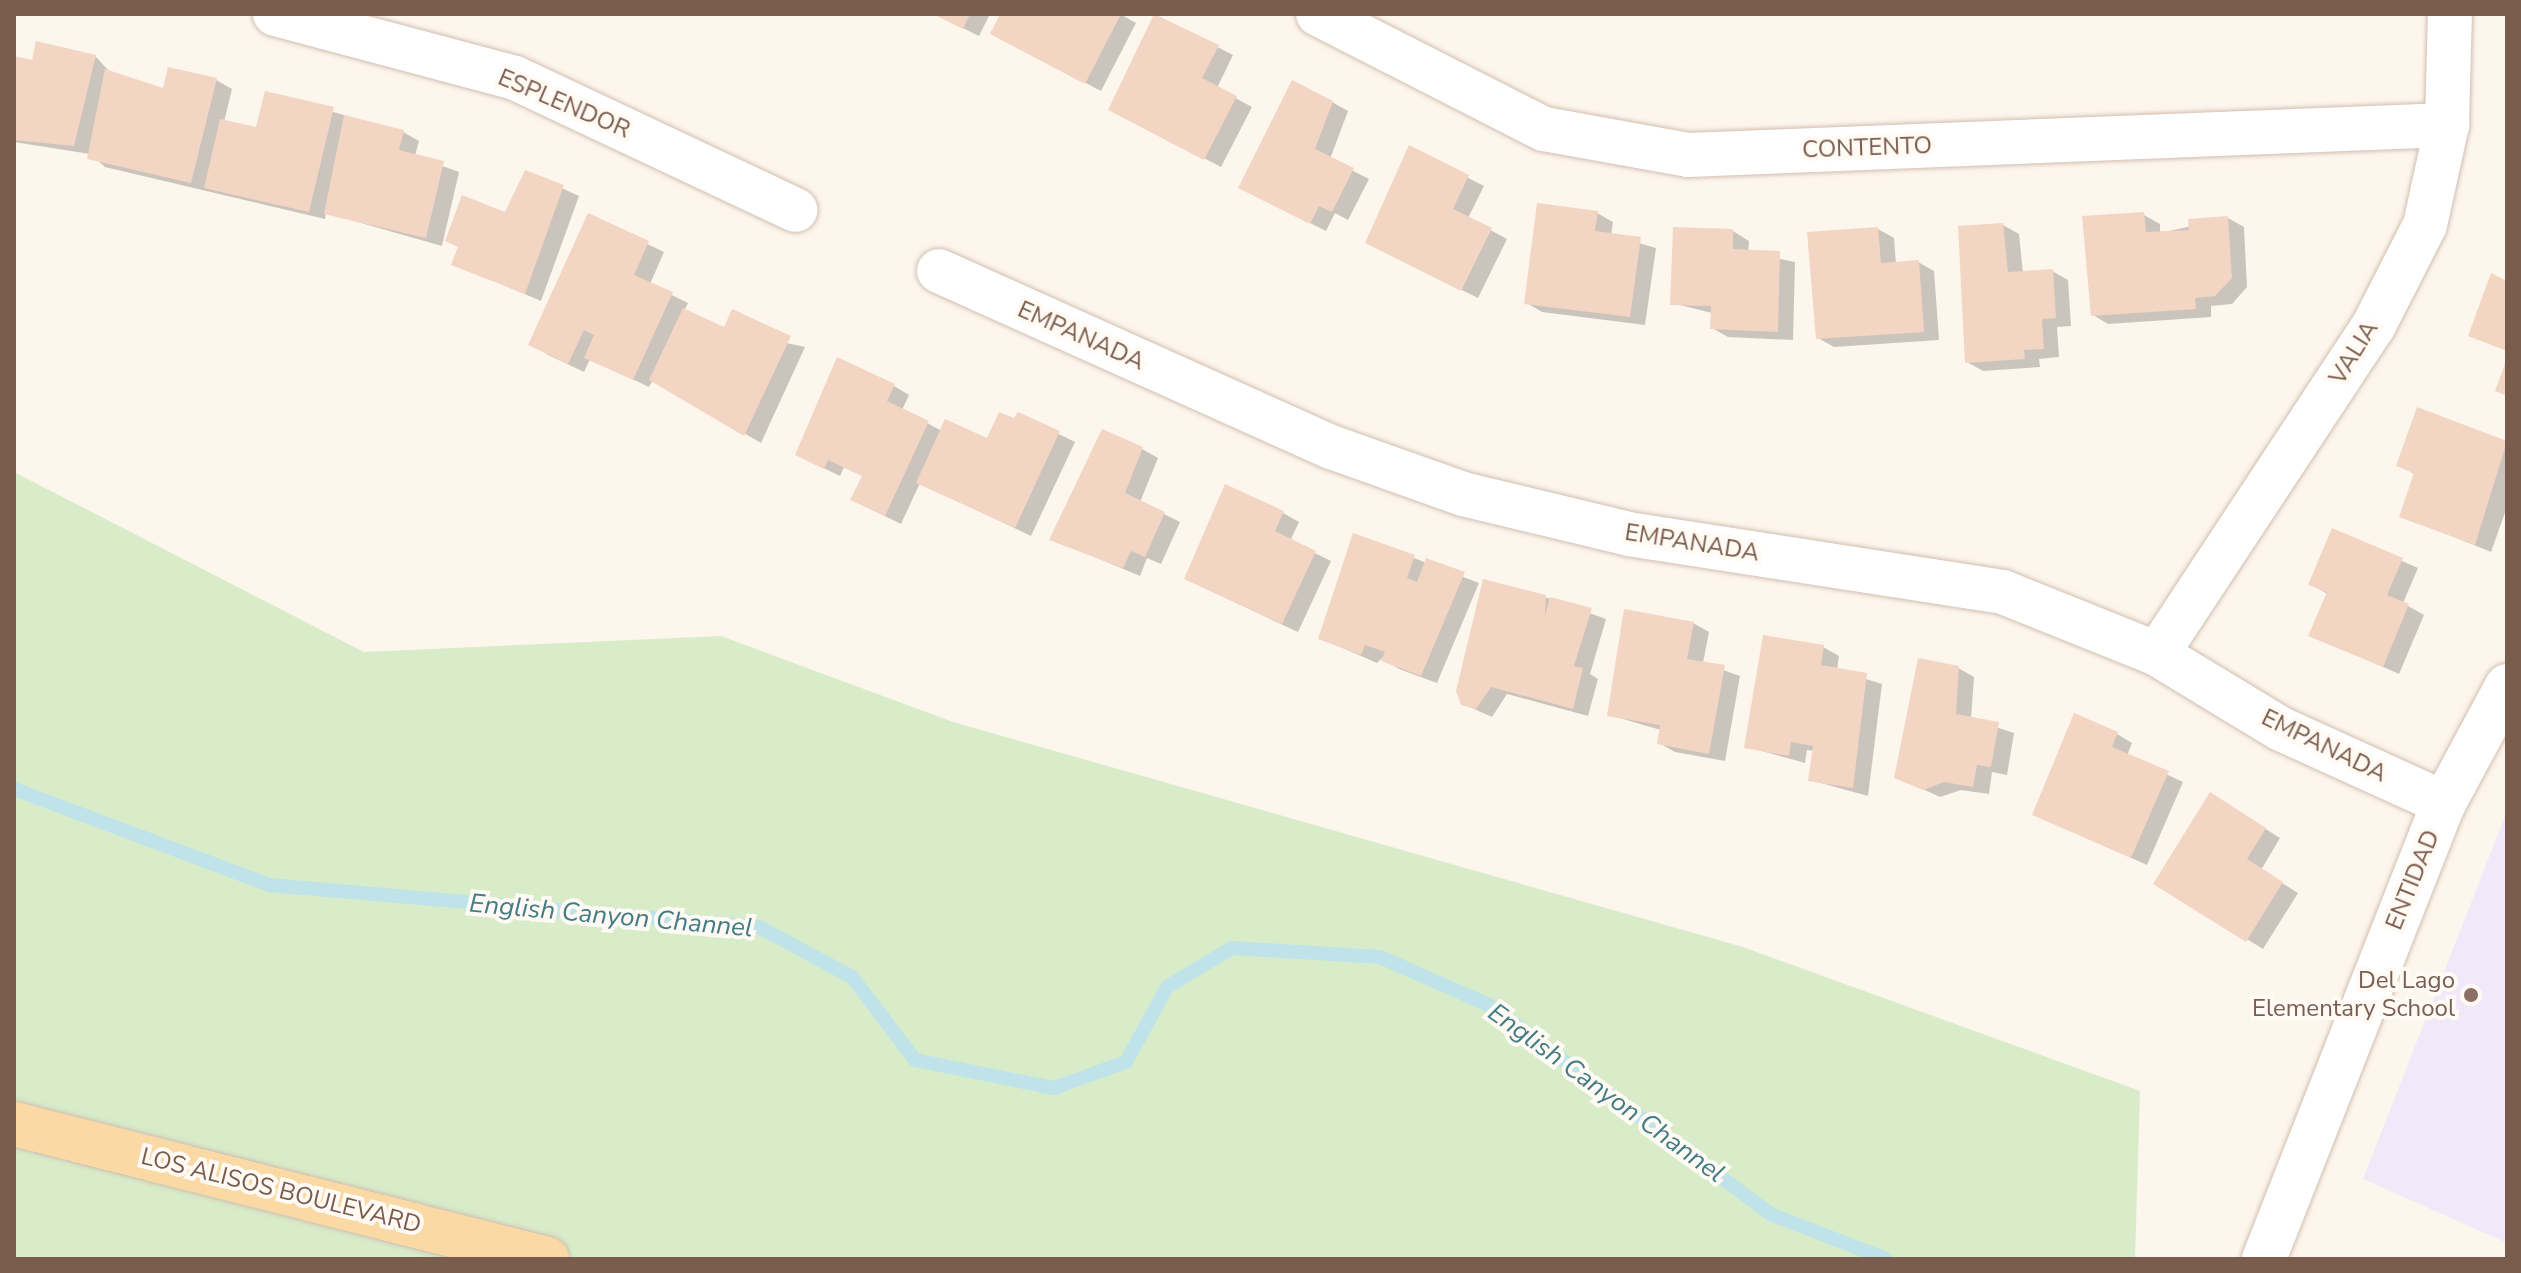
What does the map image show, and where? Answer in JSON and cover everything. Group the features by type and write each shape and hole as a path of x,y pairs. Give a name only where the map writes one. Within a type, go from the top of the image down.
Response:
{"main road":[{"name":"LOS ALISOS BOULEVARD","path":"14,1124 547,1259"}],"street":[{"name":"ESPLENDOR","path":"275,14 515,78 795,210"},
{"name":"CONTENTO","path":"1318,14 1544,129 1688,155 2447,125"},
{"name":"VALIA","path":"2157,654 2373,327 2425,225 2447,125 2450,14"},
{"name":"EMPANADA","path":"939,271 1316,441 1463,494 1629,534 2003,592 2157,654 2281,729 2444,803"},
{"name":"ENTIDAD","path":"2264,1259 2444,803 2507,686"}],"shaded area":[{"name":"Del Lago Elementary School","path":"2507,811 2507,1243 2363,1179"}],"green space":[{"path":"14,472 364,652 721,636 953,722 1743,947 2140,1091 2135,1259 14,1259"}],"building":[{"path":"933,14 970,14 963,29"},
{"path":"1000,14 1121,14 1085,84 990,34"},
{"path":"1154,14 1219,45 1202,78 1237,96 1204,160 1108,110"},
{"path":"36,41 96,55 74,146 14,140 14,56 32,60"},
{"path":"168,67 217,78 191,183 87,159 105,69 163,88"},
{"path":"1292,80 1333,101 1315,149 1354,168 1332,212 1319,206 1310,224 1238,188"},
{"path":"265,91 334,107 309,212 204,188 220,119 256,127"},
{"path":"344,115 404,130 399,150 444,161 426,238 324,214"},
{"path":"1409,145 1469,175 1453,209 1492,228 1461,291 1365,243"},
{"path":"525,170 564,185 525,294 451,265 458,247 445,241 462,195 505,212"},
{"path":"1537,203 1598,211 1595,231 1641,237 1630,317 1524,304"},
{"path":"2144,212 2146,232 2189,230 2188,219 2228,216 2232,278 2215,296 2195,298 2196,309 2091,316 2082,216"},
{"path":"588,213 649,241 634,275 673,292 633,380 584,358 594,335 584,330 568,364 528,345"},
{"path":"2003,223 2008,272 2053,269 2056,318 2042,319 2044,349 2024,350 2025,359 1965,363 1958,226"},
{"path":"1673,227 1733,229 1733,249 1780,251 1778,332 1710,329 1711,306 1670,305"},
{"path":"1878,227 1881,263 1919,260 1924,332 1816,339 1807,232"},
{"path":"2491,273 2507,281 2507,351 2468,336"},
{"path":"683,308 724,327 732,309 791,336 744,436 649,380"},
{"path":"837,357 895,384 887,401 929,421 885,516 850,500 862,476 828,460 824,469 795,455"},
{"path":"2507,358 2507,396 2495,391"},
{"path":"2417,407 2507,441 2475,545 2399,517 2414,473 2396,466"},
{"path":"999,412 1014,418 1018,412 1060,431 1015,528 916,483 945,419 987,438"},
{"path":"1102,429 1143,447 1125,493 1165,512 1145,557 1131,551 1123,568 1049,540"},
{"path":"1225,484 1284,511 1275,531 1316,551 1282,624 1184,579"},
{"path":"2332,528 2403,558 2387,595 2409,604 2383,667 2308,636 2327,592 2308,585"},
{"path":"1353,533 1415,555 1407,578 1417,582 1426,558 1465,572 1421,676 1381,661 1385,652 1365,645 1361,655 1318,639"},
{"path":"1483,579 1546,595 1545,616 1550,597 1592,608 1574,666 1583,668 1573,709 1491,687 1476,709 1461,705 1456,691"},
{"path":"1624,609 1694,622 1687,659 1725,665 1709,754 1657,744 1660,725 1607,716"},
{"path":"1763,635 1824,645 1821,665 1867,673 1853,788 1808,781 1813,746 1791,742 1789,756 1744,748"},
{"path":"1918,658 1959,666 1956,714 1999,722 1991,767 1977,765 1973,787 1944,782 1923,790 1894,778"},
{"path":"2074,713 2118,732 2112,747 2169,771 2131,858 2032,815"},
{"path":"2210,792 2266,828 2247,859 2283,882 2246,942 2153,884"}],"waterway":[{"name":"English Canyon Channel","path":"14,789 269,885 759,927 852,977 915,1060 1054,1088 1126,1062 1167,987 1232,948 1380,957 1489,1005 1770,1214 1886,1259"}],"place":[{"name":"Del Lago Elementary School","path":"2471,995"}]}
